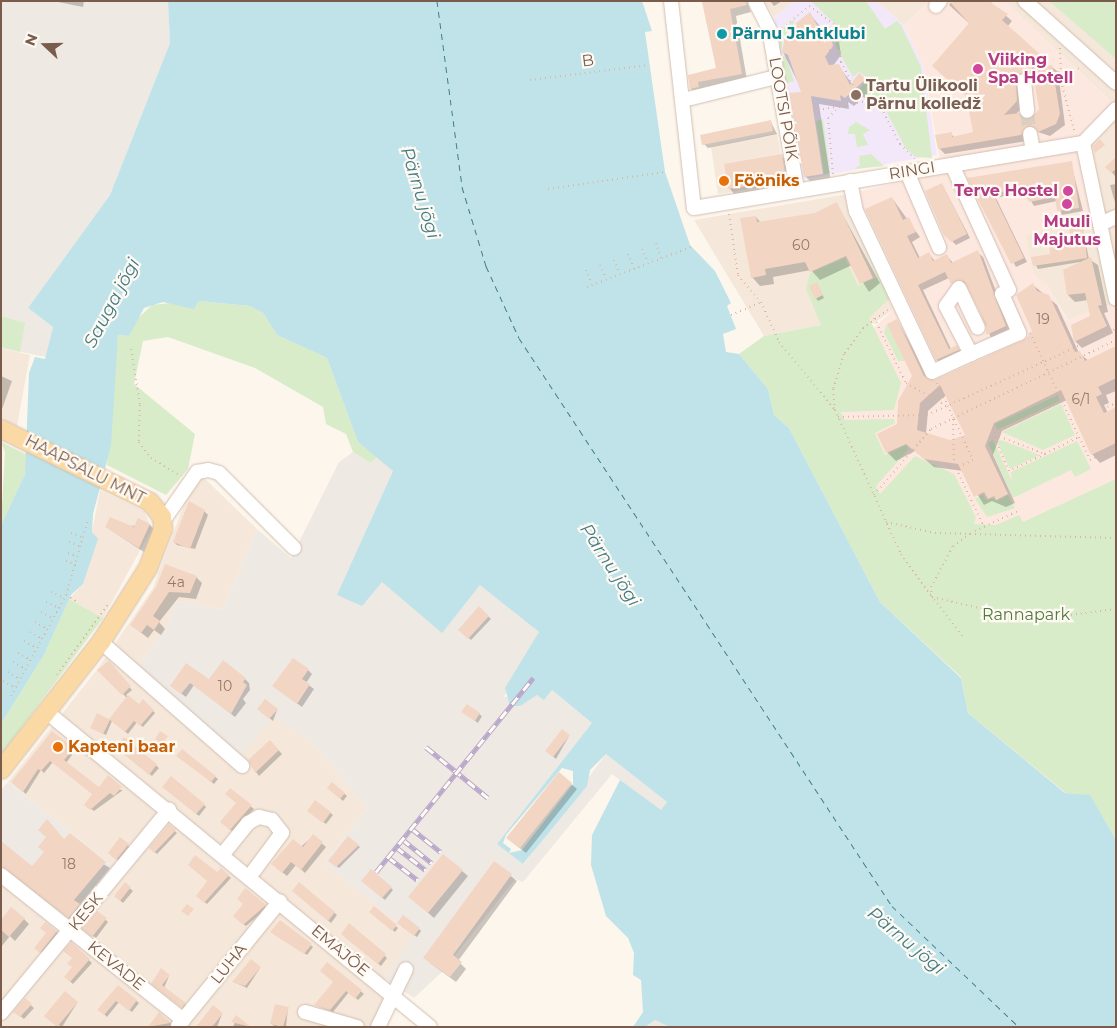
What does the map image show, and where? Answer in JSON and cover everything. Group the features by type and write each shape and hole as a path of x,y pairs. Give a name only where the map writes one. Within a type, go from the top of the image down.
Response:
{"main road":[{"name":"HAAPSALU MNT","path":"6,431 115,483 150,502 163,522"},
{"path":"1,770 48,713 101,642 148,568 162,537 163,522"}],"street":[{"path":"671,1 683,100 776,77"},
{"name":"LOOTSI PÕIK","path":"755,1 769,29 797,190"},
{"path":"1025,1 1116,83"},
{"path":"1024,81 1027,111"},
{"name":"RINGI","path":"683,100 694,208 1083,142"},
{"path":"1116,109 1083,142 1116,299"},
{"path":"1030,134 1033,151"},
{"path":"850,181 856,211 932,372 1018,332 1002,294 1009,290 952,164"},
{"path":"907,172 940,248"},
{"path":"1100,224 1116,217"},
{"path":"971,354 946,306 958,288 978,328"},
{"path":"163,522 197,472 219,473 294,548"},
{"path":"101,642 242,766"},
{"name":"EMAJÕE","path":"48,713 280,900 430,1027"},
{"name":"KESK","path":"1,1013 169,810"},
{"path":"223,854 248,823 259,816 272,820 282,833 250,876"},
{"name":"KEVADE","path":"1,875 71,930 180,1024"},
{"name":"LUHA","path":"180,1024 280,900"},
{"path":"378,1027 406,969"},
{"path":"305,1012 357,1027"}],"path":[{"path":"775,34 809,6 834,25 834,48 826,59 841,62"},
{"path":"1060,46 1061,71 1074,130"},
{"path":"834,48 841,54 841,62 856,90 881,108 900,144 919,162"},
{"name":"B","path":"530,80 649,66"},
{"path":"1053,73 1084,68"},
{"path":"813,110 869,101"},
{"path":"834,175 828,118 841,105"},
{"path":"548,189 665,172"},
{"path":"728,202 738,275 761,302 780,342 835,410 901,554 962,636"},
{"path":"656,243 662,258"},
{"path":"587,287 693,246"},
{"path":"642,249 648,263"},
{"path":"628,254 634,268"},
{"path":"614,260 620,274"},
{"path":"600,265 606,279"},
{"path":"586,270 592,285"},
{"path":"730,315 761,302"},
{"path":"835,410 833,389 844,354 874,318 899,303"},
{"path":"874,318 906,383 948,406"},
{"path":"838,416 927,415 1116,329"},
{"path":"1018,332 1031,334 1090,460 1116,448"},
{"path":"874,496 932,429 1116,340"},
{"path":"131,349 140,405 139,442 158,464 190,480"},
{"path":"932,372 973,460 956,468"},
{"path":"996,435 1063,402"},
{"path":"1102,409 1116,403"},
{"path":"953,419 950,440 956,468 984,527"},
{"path":"990,433 1045,454"},
{"path":"996,435 1009,471 1079,437"},
{"path":"932,597 931,587 945,558 961,537 1020,510"},
{"path":"11,696 66,595 82,547 82,537 88,520"},
{"path":"886,522 935,533 973,532 1116,538"},
{"path":"71,533 82,537"},
{"path":"69,542 82,547"},
{"path":"68,553 79,556"},
{"path":"66,561 76,565"},
{"path":"51,592 64,598"},
{"path":"66,595 79,603"},
{"path":"932,597 1030,620 1116,609"},
{"path":"46,602 59,608"},
{"path":"54,678 112,602"},
{"path":"41,612 53,618"},
{"path":"35,622 47,629"},
{"path":"30,632 42,639"},
{"path":"24,641 37,648"},
{"path":"18,653 31,660"},
{"path":"13,662 26,669"},
{"path":"8,672 20,679"},
{"path":"3,681 16,688"}],"shaded area":[{"path":"1,1 168,1 170,43 110,195 28,308 53,327 46,357 1,348"},
{"path":"764,1 794,1 774,17"},
{"name":"Tartu Ülikooli Pärnu kolledž","path":"794,1 876,1 904,25 924,68 937,155 799,180 774,17"},
{"path":"876,1 930,1 904,25"},
{"path":"930,1 1004,1 1116,106 1088,145 1103,211 1025,235 1033,273 1048,287 1067,320 1116,303 1116,512 1024,526 912,523 887,509 839,407 855,345 893,310 847,194 942,173 924,68 904,25"},
{"path":"1004,1 1116,1 1116,106"},
{"path":"1116,117 1116,303 1068,320 1048,287 1033,274 1025,235 1103,211 1088,145"},
{"path":"777,133 786,183 718,194 711,147"},
{"path":"847,194 893,310 873,324 867,316 764,336 694,220"},
{"path":"1,348 30,355 17,426 1,418"},
{"path":"353,452 371,463 377,457 393,471 338,595 382,582 480,584 539,632 504,697 540,695 544,699 552,690 592,723 497,844 524,864 606,754 667,802 661,811 612,774 523,882 515,879 443,971 414,998 385,979 413,936 324,862 367,809 315,746 274,716 240,757 139,665 169,622 175,601 223,609 257,529 291,558 339,462"},
{"path":"202,476 257,529 223,609 175,601 169,622 139,665 274,715 315,746 367,809 324,862 414,936 385,979 381,1027 1,1027 1,869 115,868 8,782 99,667 153,588 187,496"},
{"path":"100,490 144,511 152,529 103,618 69,599 83,584 97,539 92,532"},
{"path":"8,782 115,868 69,924 1,869 1,790"},
{"path":"655,1020 668,1023 670,1027 645,1027"}],"green space":[{"path":"866,1 885,29 897,21 901,25 921,67 932,158 916,157 906,149 885,109 858,90 868,78 859,72 853,77 836,47 836,25 812,2"},
{"path":"1049,1 1116,1 1116,59 1063,13"},
{"path":"795,19 790,37 783,35 781,55 786,57 794,81 784,84 776,34"},
{"path":"823,119 830,173 824,174 816,121"},
{"path":"856,122 870,130 863,134 868,145 857,147 855,134 848,134 849,127"},
{"path":"871,154 884,166 854,169 860,165 859,156"},
{"name":"Rannapark","path":"858,223 890,298 869,318 901,383 894,410 841,412 845,420 894,419 895,423 875,433 885,455 906,445 909,449 876,486 880,494 915,456 954,474 976,517 974,524 996,525 1019,515 1023,522 1116,479 1116,840 1090,796 1066,793 968,713 961,677 880,602 789,428 774,415 768,389 739,354 764,336 821,325 806,289 810,273 845,258 858,286 877,277 855,225"},
{"path":"199,301 250,306 263,313 277,335 327,358 358,442 377,457 371,463 353,452 346,434 326,424 323,407 255,368 168,337 143,341 134,384 195,434 188,469 166,495 107,465 118,335 129,336 135,321 152,305 180,302 194,308"},
{"path":"1,316 25,323 20,352 1,347"},
{"path":"887,324 905,361 898,361 884,332"},
{"path":"1058,395 1060,401 997,430 995,424"},
{"path":"1061,404 1075,435 1043,450 1002,432"},
{"path":"993,440 1012,481 1011,472 1077,441 1091,469 1075,477 1071,470 1013,498 988,443"},
{"path":"1001,440 1040,455 1010,469 997,442"},
{"path":"1,442 27,455 25,474 1,525 5,452"},
{"path":"983,494 986,500 994,498 996,501 1008,495 1015,508 987,517 975,499"},
{"path":"69,599 103,618 1,755 1,724 44,655"}],"water":[{"path":"168,1 642,1 652,31 645,32 665,172 690,245 715,271 731,303 727,306 736,329 723,334 726,352 739,354 768,389 774,415 789,428 880,602 961,678 968,713 1065,793 1090,795 1116,840 1116,1027 670,1027 655,1020 645,1027 633,1027 643,1012 641,980 633,975 634,953 628,938 606,916 591,865 592,835 620,780 661,810 667,802 606,754 590,770 587,786 523,864 497,844 592,723 552,690 544,700 537,695 520,706 510,706 505,688 539,632 480,585 442,633 382,582 362,606 337,595 393,471 358,442 327,358 277,335 263,313 250,306 199,301 194,309 163,302 144,308 129,336 118,335 111,446 93,514 92,532 98,539 83,584 71,595 44,655 1,724 1,525 25,474 29,373 35,357 45,359 53,327 28,308 110,195 170,43"}],"pier":[{"path":"562,768 573,771 573,784 522,850 509,853 511,849 503,843 506,835"}],"building":[{"path":"746,1 747,5 730,9 742,74 698,82 699,87 690,89 688,75 716,68 702,2"},
{"name":"Viiking Spa Hotell","path":"949,1 988,1 1008,14 1002,20 1042,56 1028,73 1016,77 1017,101 1004,115 1019,113 1024,119 1032,118 1039,109 1032,69 1052,65 1060,114 1056,124 1038,132 1028,126 1021,135 938,149 935,135 952,132 952,137 973,132 966,96 932,66 969,23"},
{"name":"Tartu Ülikooli Pärnu kolledž","path":"810,12 819,29 829,25 833,46 825,57 829,65 839,64 850,85 859,73 866,79 845,98 840,95 841,101 811,96 823,174 804,177 789,93 801,92 788,55 782,52 785,37 790,39 796,23"},
{"path":"771,120 773,131 702,145 700,135"},
{"path":"1100,139 1105,145 1095,153 1093,146"},
{"path":"782,154 786,179 728,189 724,164"},
{"path":"1116,157 1116,169 1111,173 1105,167"},
{"path":"1072,161 1079,208 1057,211 1055,197 1029,202 1021,187 993,194 1024,258 1011,264 967,178"},
{"path":"942,183 967,234 951,242 944,235 925,191"},
{"path":"892,197 903,220 909,217 916,232 907,236 918,258 929,252 933,261 947,254 951,263 978,250 1006,326 986,335 986,324 964,281 951,284 945,272 918,285 949,349 957,345 959,350 936,360 865,209"},
{"path":"837,202 873,278 860,284 846,256 810,272 805,262 765,269 766,275 751,278 740,218 756,216 757,222 815,213"},
{"path":"1083,224 1087,258 1033,266 1031,257 1050,254 1049,237 1070,236 1069,226"},
{"path":"1091,257 1102,305 1098,306 1107,326 1074,342 1071,325 1090,316 1085,293 1067,295 1063,270"},
{"path":"817,282 823,295 815,299 809,286"},
{"path":"1033,283 1037,291 1049,295 1075,352 1080,351 1085,361 1116,346 1116,378 1098,387 1102,394 1096,397 1104,413 1116,407 1116,443 1091,455 1061,390 994,423 985,446 1008,494 996,500 994,496 988,499 984,492 974,497 958,464 924,459 906,444 886,453 877,434 897,424 898,401 912,376 887,324 897,319 924,376 935,380 1026,339 1032,331 1016,295","holes":["940,385 965,435 950,440 917,430 920,403"]},
{"path":"189,501 205,510 190,549 173,542"},
{"path":"110,517 134,527 138,518 150,524 139,548 105,527"},
{"path":"165,564 197,576 190,593 169,592 153,616 160,621 154,630 147,625 141,633 130,625 156,587"},
{"path":"479,606 489,616 468,639 458,630"},
{"path":"293,658 309,669 302,679 310,684 297,704 272,686"},
{"path":"223,660 246,678 243,682 247,685 231,714 190,683 181,694 170,686 186,663 209,679"},
{"path":"109,661 131,686 122,695 97,670"},
{"path":"128,695 139,704 143,699 154,710 140,726 134,721 125,732 110,720 103,734 90,728 97,713 109,719"},
{"path":"265,699 278,709 269,719 257,709"},
{"path":"467,704 480,713 475,721 461,712"},
{"path":"562,729 570,735 553,757 545,751"},
{"path":"52,731 74,748 64,760 99,787 108,775 122,787 114,796 110,793 90,810 84,805 92,794 50,761 41,771 38,769 23,792 11,782"},
{"path":"160,731 168,736 162,744 155,739"},
{"path":"124,737 157,764 149,775 115,747"},
{"path":"270,740 279,750 255,773 248,760"},
{"path":"182,749 216,776 211,782 176,756"},
{"path":"559,772 572,783 520,848 506,838"},
{"path":"171,776 205,804 196,814 162,787"},
{"path":"332,782 345,793 340,799 327,788"},
{"path":"230,788 252,805 230,830 220,822 236,803 225,794"},
{"path":"315,800 331,812 323,823 307,811"},
{"path":"47,819 64,839 70,833 106,862 74,900 80,904 69,918 1,866 1,841 32,866 44,852 38,847 46,837 38,830"},
{"path":"169,824 176,830 154,853 149,848"},
{"path":"313,834 323,842 301,870 291,862 282,873 271,864 293,839 303,847"},
{"path":"348,836 359,845 336,867 328,861"},
{"path":"120,837 129,844 116,860 108,853"},
{"path":"443,854 463,870 428,913 408,897"},
{"path":"195,855 217,872 221,868 229,875 204,903 196,896 207,881 188,865"},
{"path":"494,861 512,874 453,955 462,962 450,977 423,958"},
{"path":"371,869 392,887 382,898 361,881"},
{"path":"125,882 131,887 120,901 114,896"},
{"path":"299,882 335,912 328,921 292,891"},
{"path":"245,888 266,905 243,925 233,916 243,904 237,899"},
{"path":"187,904 194,909 188,916 181,911"},
{"path":"374,906 397,925 392,931 369,912"},
{"path":"11,907 25,918 9,937 1,930 1,920"},
{"path":"97,911 107,918 92,937 82,929"},
{"path":"403,915 420,928 414,936 397,923"},
{"path":"280,920 312,944 304,954 270,932"},
{"path":"45,922 57,931 40,953 34,948 46,933 40,928"},
{"path":"349,923 386,954 378,964 341,934"},
{"path":"71,942 90,959 70,982 64,977 72,967 67,964 72,958 63,951"},
{"path":"251,959 261,967 245,986 232,982"},
{"path":"327,962 362,990 355,999 346,991 330,1010 314,1005 333,982 320,971"},
{"path":"161,968 170,975 162,985 186,1003 182,1008 151,984"},
{"path":"118,985 137,1000 129,1011 116,1001 104,1015 97,1010"},
{"path":"65,991 78,1002 57,1027 44,1016"},
{"path":"25,998 32,1004 20,1017 13,1012"},
{"path":"275,1004 289,1007 283,1027 270,1024"},
{"path":"213,1005 223,1013 212,1027 196,1027"},
{"path":"159,1012 170,1023 148,1027"},
{"path":"236,1015 251,1027 231,1022"}],"ferry route":[{"path":"437,1 462,187 486,266 519,338 892,906 1019,1027"}],"tunnel":[{"path":"1027,111 1030,134"}],"railway":[{"path":"376,872 533,678"},
{"path":"426,747 488,798"},
{"path":"411,828 441,852"},
{"path":"402,839 432,863"},
{"path":"396,847 425,870"},
{"path":"388,857 417,880"}],"place":[{"name":"Pärnu Jahtklubi","path":"722,34"},
{"name":"Viiking Spa Hotell","path":"978,69"},
{"name":"Tartu Ülikooli Pärnu kolledž","path":"856,95"},
{"name":"Fööniks","path":"724,181"},
{"name":"Terve Hostel","path":"1068,191"},
{"name":"Muuli Majutus","path":"1067,204"},
{"name":"Kapteni baar","path":"58,747"}],"water label":[{"name":"Pärnu jõgi","path":"420,193"},
{"name":"Sauga jõgi","path":"112,303"},
{"name":"Pärnu jõgi","path":"610,565"},
{"name":"Pärnu jõgi","path":"906,941"}]}
